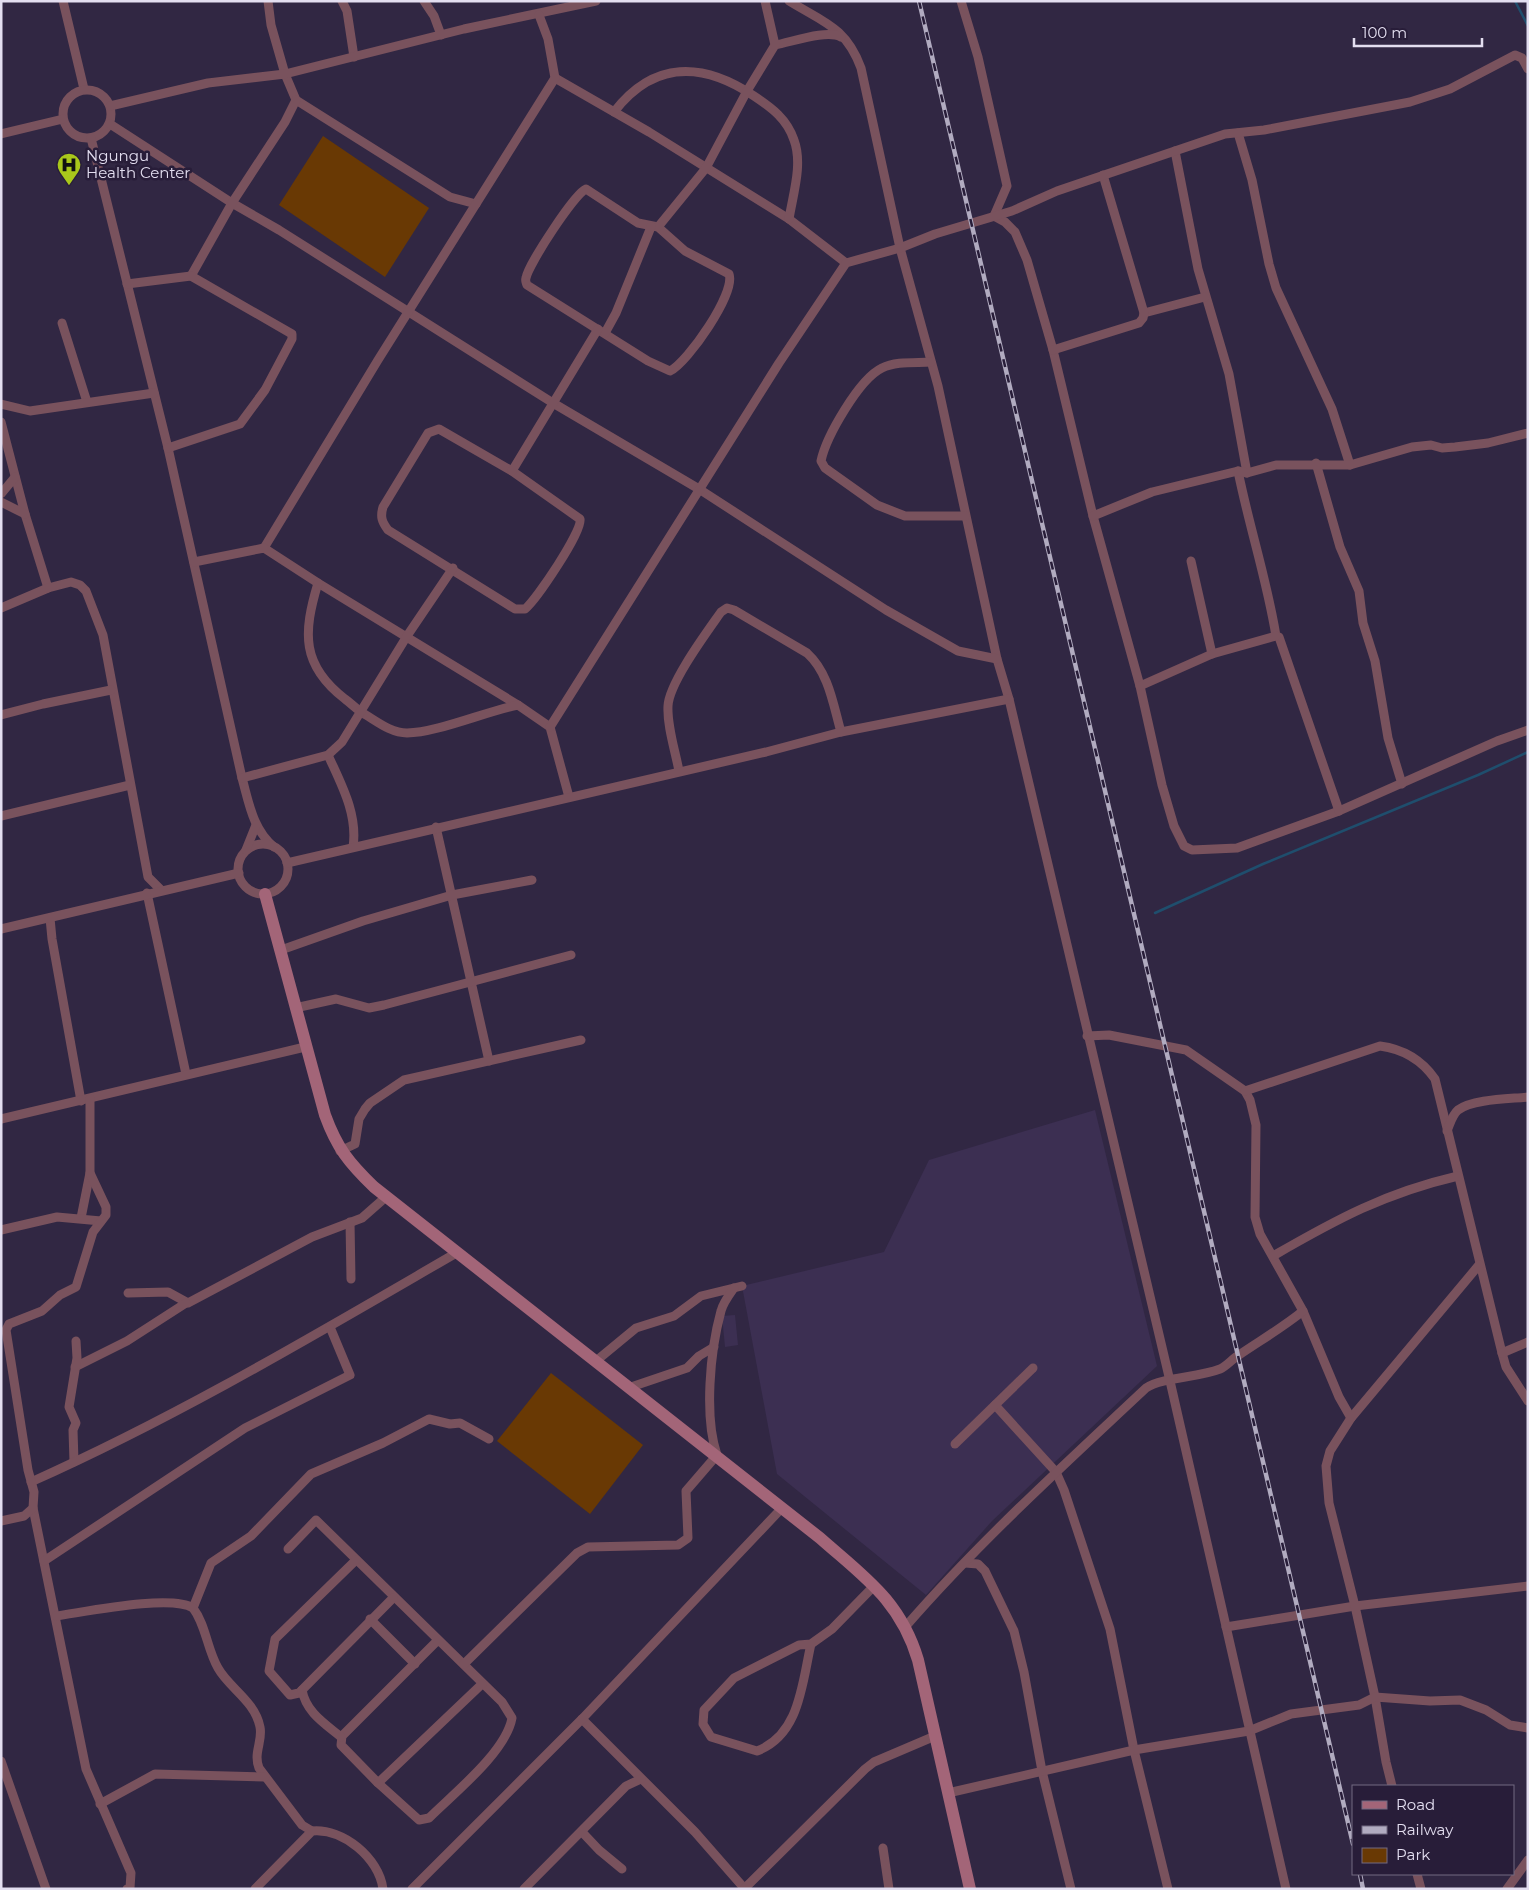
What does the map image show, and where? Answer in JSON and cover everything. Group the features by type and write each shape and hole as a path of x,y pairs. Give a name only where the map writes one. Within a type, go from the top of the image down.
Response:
{"street":[{"path":"63,1 84,90"},
{"path":"268,1 271,25 285,74 296,100 440,192 458,201 476,204"},
{"path":"342,1 348,11 354,57"},
{"path":"424,1 434,16 441,35"},
{"path":"512,471 553,403 616,313 654,227 706,168 747,91 775,45 766,1"},
{"path":"789,1 817,16 848,41 854,48 861,68 900,248 932,362 997,659 1009,699 1087,1036 1170,1381 1286,1889"},
{"path":"962,1 978,57 1007,186 994,216"},
{"path":"110,106 208,83 285,74 441,35 593,2"},
{"path":"264,548 408,312 555,78 548,39 540,15"},
{"path":"775,45 832,34 848,41"},
{"path":"550,727 639,588 699,489 846,263 900,248 935,234 994,216 1174,150 1225,134 1410,102 1450,89 1515,55 1522,58 1528,69"},
{"path":"614,112 634,89 647,81 672,73 697,70 719,76 747,91 778,113 787,124 795,140 798,158 789,219"},
{"path":"555,78 789,219 846,263"},
{"path":"84,90 97,91 110,106 112,113 110,124 102,133 91,138 74,134 63,120 65,103 73,94 84,90"},
{"path":"191,276 232,203 280,130 296,100"},
{"path":"1,134 63,120"},
{"path":"110,124 232,203 279,230 553,403 699,489 844,583 948,646 958,651 997,659"},
{"path":"1238,133 1252,180 1269,264 1276,288 1332,409 1350,464"},
{"path":"91,138 168,448 242,778 256,825 266,841 282,853 287,862 285,881 277,890 265,894 250,890 242,883 238,873 239,862 245,853 256,825"},
{"path":"1174,150 1185,211 1205,297 1229,374 1248,523 1269,594 1276,636 1284,651 1339,811"},
{"path":"1053,350 1139,323 1144,313 1103,175"},
{"path":"590,190 627,217 654,227 685,251 729,274 730,284 710,323 682,361 670,371 648,361 602,331 536,292 527,285 526,276 552,232 582,191 590,190"},
{"path":"994,216 1005,222 1020,239 1053,350 1094,516 1140,686 1162,785 1174,826 1184,846 1192,850 1236,848 1339,811 1497,741 1528,730"},
{"path":"127,284 191,276 292,334 292,339 265,390 240,424 168,448"},
{"path":"1144,313 1205,297"},
{"path":"62,323 87,402"},
{"path":"932,362 898,364 884,367 865,380 840,420 821,461 825,468 877,505 904,516 965,516"},
{"path":"1,404 30,411 154,393"},
{"path":"1,422 25,514 48,588"},
{"path":"439,429 512,471 580,519 580,526 562,557 525,609 515,608 453,568 388,530 382,523 383,507 428,433 439,429"},
{"path":"1094,516 1152,492 1276,465 1350,464 1412,448 1430,445 1455,447 1488,443 1528,433"},
{"path":"1316,463 1340,547 1361,597 1363,623 1375,662 1388,738 1402,784"},
{"path":"1,494 15,477"},
{"path":"1,502 25,514"},
{"path":"194,562 264,548 318,583 518,704 550,727 569,797"},
{"path":"1191,561 1212,654"},
{"path":"242,778 328,755 342,742 362,713 407,636 453,568"},
{"path":"1,608 48,588 71,582 80,585 86,591 103,634 111,690 148,877 145,894 186,1074"},
{"path":"318,583 309,612 309,652 330,688 362,713 394,731 408,733 432,729 518,704"},
{"path":"679,771 668,717 668,703 682,673 721,612 727,608 759,624 817,661 824,672 840,732"},
{"path":"1140,686 1212,654 1276,636"},
{"path":"1,715 111,690"},
{"path":"287,862 766,752 840,732 1009,699"},
{"path":"328,755 355,826 353,847"},
{"path":"1,816 130,785"},
{"path":"436,827 489,1061"},
{"path":"245,853 259,845 274,847"},
{"path":"1,929 238,873"},
{"path":"148,877 161,890"},
{"path":"281,950 363,921 452,895 532,880"},
{"path":"265,894 305,1048 325,1115 340,1151 350,1163 387,1196 820,1538 874,1586 899,1614 906,1626 918,1660 970,1889"},
{"path":"50,918 53,948 85,1100 90,1173 81,1218"},
{"path":"295,1008 336,999 369,1008 571,955"},
{"path":"1087,1036 1109,1035 1186,1050 1245,1091 1250,1100 1256,1125 1255,1216 1260,1234 1303,1311 1339,1397 1351,1418"},
{"path":"340,1151 355,1144 359,1119 370,1103 404,1080 581,1040"},
{"path":"1245,1091 1380,1046 1397,1048 1418,1060 1434,1079 1506,1367 1528,1401"},
{"path":"1,1119 186,1074 305,1048"},
{"path":"1446,1130 1453,1117 1462,1108 1493,1101 1528,1097"},
{"path":"90,1173 106,1208 106,1215 93,1232 76,1287 60,1295 42,1311 9,1324 6,1330 34,1492 33,1508 86,1769 131,1873 130,1888 127,1889"},
{"path":"1273,1256 1361,1207 1390,1195 1458,1176"},
{"path":"75,1367 126,1341 186,1303 312,1237 369,1213 387,1196"},
{"path":"1,1230 57,1217 101,1221"},
{"path":"350,1222 350,1279"},
{"path":"31,1482 186,1407 330,1327 458,1252"},
{"path":"1392,1785 1386,1762 1376,1697 1341,1554 1326,1481 1326,1466 1330,1451 1351,1418 1479,1265"},
{"path":"596,1361 636,1328 674,1316 701,1296 738,1287 721,1309 714,1347 711,1394 712,1440 717,1456"},
{"path":"128,1292 172,1293 186,1303"},
{"path":"906,1626 965,1563 1056,1472 1146,1388 1157,1381 1170,1381 1222,1368 1239,1355 1283,1328 1303,1311"},
{"path":"44,1561 245,1428 350,1375 330,1327"},
{"path":"74,1462 73,1430 76,1423 69,1407 75,1367 76,1340"},
{"path":"1502,1353 1528,1342"},
{"path":"631,1387 687,1368 699,1356 714,1347"},
{"path":"955,1444 1032,1368"},
{"path":"995,1405 1056,1472 1064,1490 1110,1629 1134,1750 1168,1889"},
{"path":"383,1889 382,1875 374,1863 351,1842 326,1829 312,1830 302,1825 265,1778 256,1760 260,1735 258,1720 248,1702 218,1668 193,1608 211,1564 251,1536 311,1474 383,1443 429,1419 450,1424 460,1423 489,1439"},
{"path":"464,1664 578,1553 588,1547 678,1545 684,1542 688,1538 686,1491 717,1456"},
{"path":"1,1521 24,1516 33,1508"},
{"path":"412,1889 582,1719 782,1508"},
{"path":"288,1549 316,1520 393,1598 464,1664 502,1702 512,1718 505,1738 491,1756 429,1818 419,1820 378,1783 341,1745 342,1737 438,1640"},
{"path":"356,1560 275,1640 269,1671 290,1695 294,1695 302,1690 393,1598"},
{"path":"965,1563 978,1564 985,1571 1014,1632 1024,1672 1042,1771 1071,1889"},
{"path":"811,1644 795,1714 775,1741 757,1751 711,1737 702,1724 704,1710 734,1678 799,1645 811,1644 832,1630 874,1586"},
{"path":"1226,1627 1355,1606 1528,1586"},
{"path":"56,1616 151,1602 174,1602 193,1608"},
{"path":"370,1620 415,1664"},
{"path":"378,1783 482,1684"},
{"path":"302,1690 304,1703 312,1713 342,1737"},
{"path":"948,1793 1134,1750 1249,1730 1291,1714 1359,1705 1376,1697 1430,1701 1460,1700 1486,1710 1510,1726 1528,1728"},
{"path":"582,1719 695,1832 744,1888 865,1769 874,1762 935,1736"},
{"path":"1,1761 3,1772 46,1889"},
{"path":"100,1804 155,1774 265,1778"},
{"path":"524,1889 626,1786 641,1779"},
{"path":"256,1889 312,1830"},
{"path":"582,1832 599,1850 622,1869"},
{"path":"883,1848 889,1888"},
{"path":"1508,1889 1528,1860"},
{"path":"1417,1875 1421,1889"}],"shaded area":[{"path":"1095,1110 1157,1366 992,1521 926,1595 777,1474 742,1286 884,1252 929,1160"},
{"path":"735,1315 738,1345 725,1347 722,1316"}],"green space":[{"path":"323,136 429,208 385,277 279,205"},
{"path":"551,1373 643,1445 590,1514 497,1441"}],"waterway":[{"path":"1515,1 1528,26"},
{"path":"1155,913 1263,864 1478,775 1528,752"}],"railway":[{"path":"919,1 1352,1840"},
{"path":"1360,1875 1363,1889"}],"place":[{"name":"Ngungu Health Center","path":"69,186"}]}
